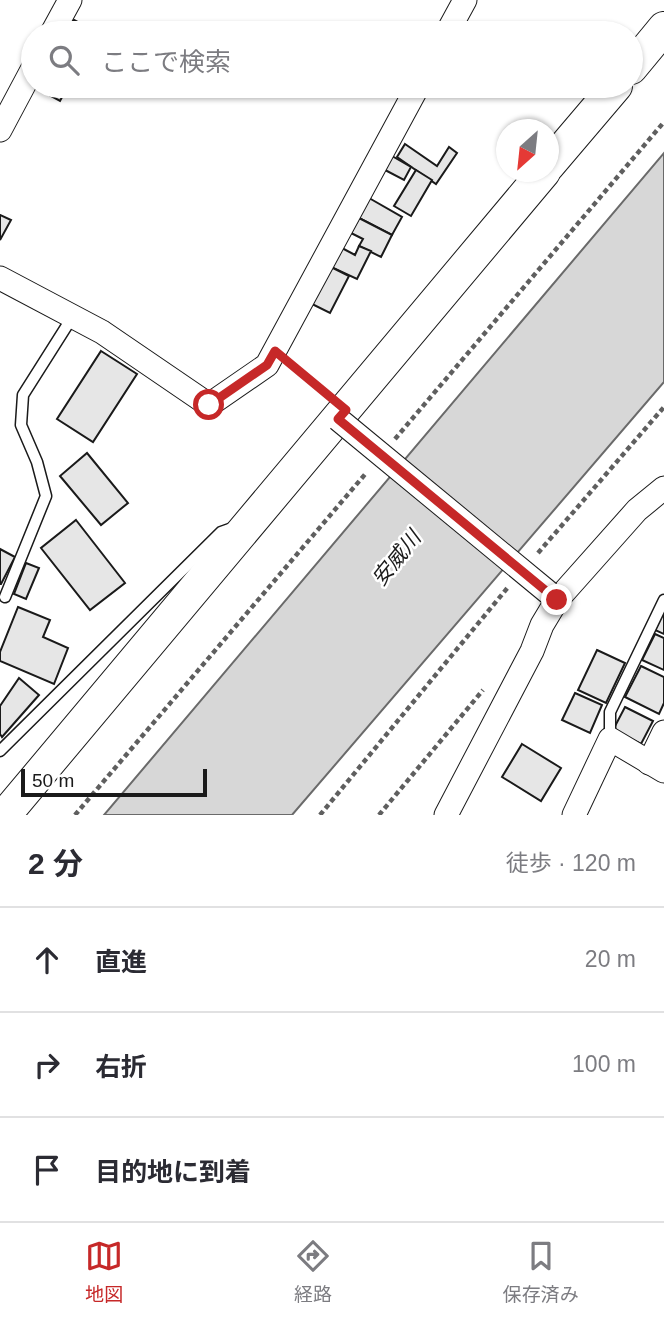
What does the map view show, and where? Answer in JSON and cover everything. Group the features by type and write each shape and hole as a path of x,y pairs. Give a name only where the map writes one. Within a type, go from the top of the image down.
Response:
{"street":[{"path":"59,21 70,0"},
{"path":"454,21 465,0"},
{"path":"643,53 664,28"},
{"path":"0,130 21,91"},
{"path":"0,278 102,332 209,405 267,365 412,98"},
{"path":"559,153 606,98"},
{"path":"5,815 536,182"},
{"path":"342,414 553,596"},
{"path":"446,815 532,651 553,596 638,510 664,488"},
{"path":"574,815 610,739 657,767 664,732"}],"lane":[{"path":"5,597 46,496 37,462 21,425 23,395 73,316"},
{"path":"0,751 221,532 254,520"},
{"path":"610,739 610,712 664,600"}],"path":[{"path":"275,351 342,414"},
{"path":"530,562 664,407"},
{"path":"320,815 512,582"},
{"path":"379,815 485,688"}],"water":[{"name":"安威川","path":"664,153 664,382 292,815 104,815"}],"building":[{"path":"405,144 437,166 449,147 457,153 436,184 397,157"},
{"path":"392,156 411,167 404,180 385,170"},
{"path":"416,170 432,180 411,216 394,206"},
{"path":"369,198 402,217 392,235 359,218"},
{"path":"0,215 11,220 0,240"},
{"path":"359,218 392,235 381,257 359,246 363,239 351,233"},
{"path":"359,246 371,251 357,279 331,267 340,247 355,255"},
{"path":"331,267 349,276 330,313 312,304"},
{"path":"101,351 137,374 93,442 57,419"},
{"path":"87,453 128,503 101,525 60,476"},
{"path":"76,520 125,583 90,610 41,548"},
{"path":"0,549 15,557 1,584 0,584"},
{"path":"26,563 39,568 26,599 14,594"},
{"path":"18,607 50,620 43,637 68,648 54,684 0,661 0,652"},
{"path":"664,611 664,634 655,630"},
{"path":"655,634 664,638 664,670 642,660"},
{"path":"597,650 625,663 606,703 578,690"},
{"path":"641,666 664,677 664,703 659,714 625,697"},
{"path":"19,678 39,695 2,737 0,706"},
{"path":"575,693 602,705 590,733 562,720"},
{"path":"625,707 653,721 641,744 613,730"},
{"path":"522,744 561,768 541,801 502,777"}],"route":[{"path":"209,405 267,365 275,351 346,410 338,419 557,600"}]}
